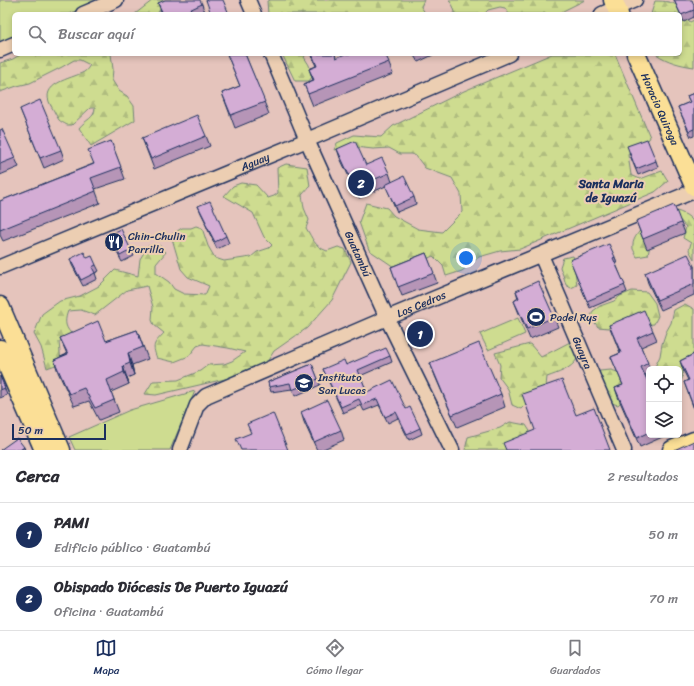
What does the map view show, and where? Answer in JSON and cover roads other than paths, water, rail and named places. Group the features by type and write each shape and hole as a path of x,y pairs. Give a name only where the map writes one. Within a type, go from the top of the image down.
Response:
{"main road":[{"name":"Horacio Quiroga","path":"637,56 694,186"},
{"path":"0,306 61,450"},
{"path":"0,349 44,450"},
{"path":"672,450 694,441"}],"street":[{"path":"88,12 116,0"},
{"path":"248,0 253,12"},
{"path":"612,9 635,0"},
{"path":"0,50 12,45"},
{"name":"Guatambú","path":"272,56 307,140 387,318 452,450"},
{"name":"Aguay","path":"0,267 307,140 504,56"},
{"name":"Los Cedros","path":"180,450 197,406 206,396 387,318 694,191"},
{"name":"Guayra","path":"541,254 624,450"}],"place":[{"name":"Obispado Diócesis De Puerto Iguazú","path":"361,183"},
{"name":"Chin-Chulin Parrilla","path":"114,242"},
{"name":"Padel Rys","path":"536,317"},
{"name":"PAMI","path":"420,334"},
{"name":"Instituto San Lucas","path":"304,383"}],"district":[{"name":"Santa Maria de Iguazú","path":"611,191"}]}
